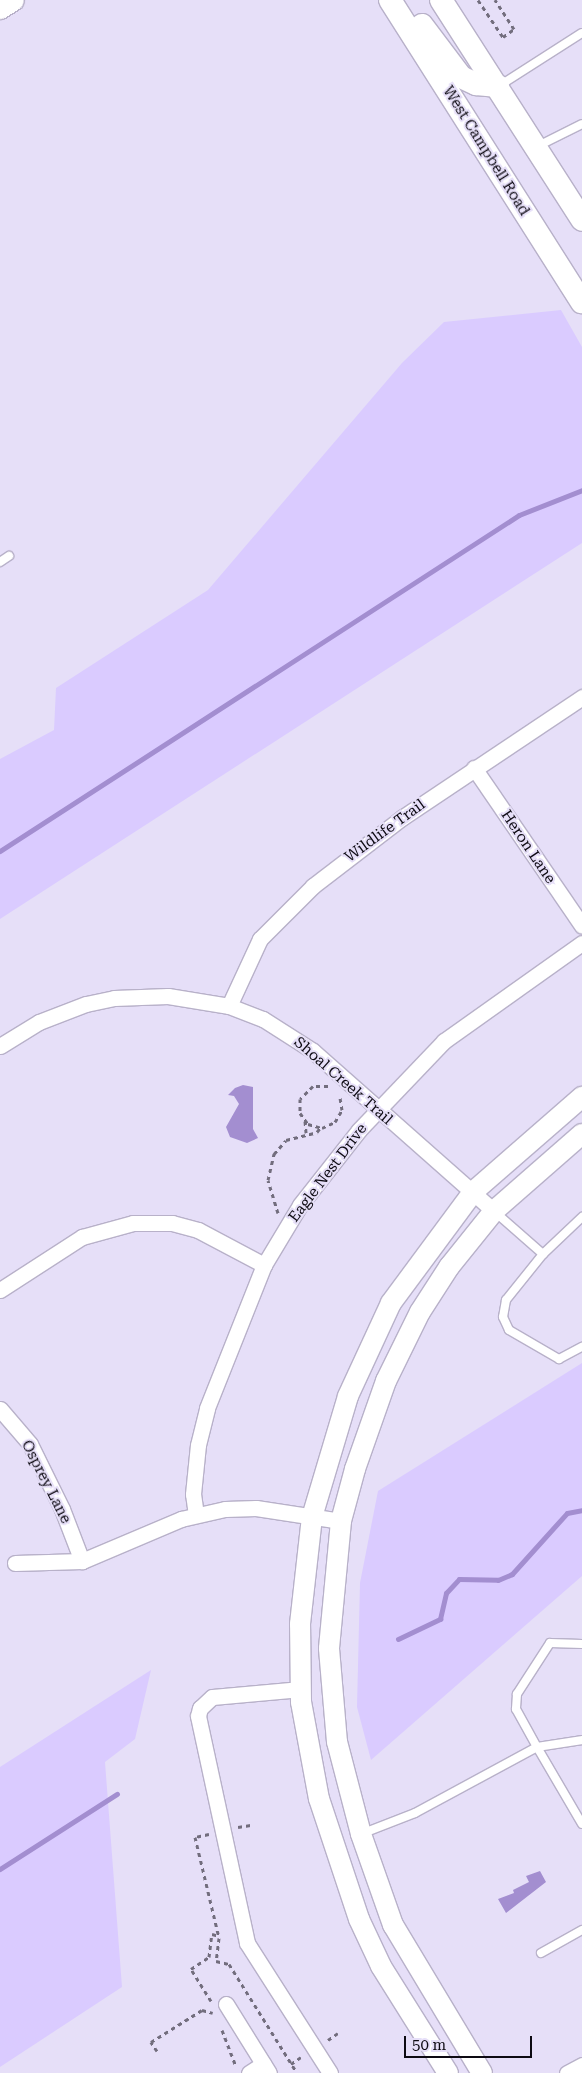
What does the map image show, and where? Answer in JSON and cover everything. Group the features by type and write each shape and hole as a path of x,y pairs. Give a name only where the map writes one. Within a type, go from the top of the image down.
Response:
{"main road":[{"path":"0,8 13,0"},
{"name":"West Campbell Road","path":"390,0 578,296"},
{"path":"404,0 461,77 476,84 498,86"},
{"path":"442,0 582,220"}],"street":[{"name":"Wildlife Trail","path":"229,1006 260,940 285,912 344,860 474,768 582,697"},
{"name":"Heron Lane","path":"474,768 582,926"},
{"name":"Eagle Nest Drive","path":"196,1515 193,1494 198,1445 206,1408 264,1265 300,1204 378,1110 444,1041 582,943"},
{"name":"Shoal Creek Trail","path":"0,1046 40,1022 86,1004 114,998 168,996 229,1006 263,1019 313,1051 494,1211"},
{"path":"448,2073 382,1966 359,1919 319,1799 301,1702 300,1624 312,1517 348,1396 391,1303 473,1192 582,1097"},
{"path":"482,2073 393,1925 361,1834 337,1742 329,1648 341,1521 355,1469 383,1390 416,1321 449,1267 494,1211 582,1134"},
{"path":"0,1290 82,1237 133,1223 172,1223 198,1230 264,1265"},
{"name":"Osprey Lane","path":"0,1409 30,1444 62,1509 82,1562"},
{"path":"15,1563 82,1562 196,1515 225,1509 256,1508 341,1521"},
{"path":"301,1689 212,1697 200,1708 198,1716 247,1943 330,2073"},
{"path":"226,2004 266,2068 243,2071"},
{"path":"567,2073 582,2065"}],"lane":[{"path":"498,86 582,33"},
{"path":"536,147 582,124"},
{"path":"0,562 9,556"},
{"path":"494,1211 543,1254"},
{"path":"582,1218 543,1254 506,1300 503,1317 510,1330 559,1360 582,1347"},
{"path":"582,1644 550,1643 517,1694 516,1709 582,1824"},
{"path":"361,1834 415,1813 537,1747 582,1740"},
{"path":"541,1954 582,1930"}],"path":[{"path":"478,0 503,37 514,29 495,0"},
{"path":"306,1133 305,1121 300,1113 300,1099 314,1086 316,1081"},
{"path":"314,1086 329,1086"},
{"path":"335,1122 342,1110 339,1096"},
{"path":"305,1121 321,1128"},
{"path":"278,1214 270,1195 269,1166 274,1154 286,1140 306,1133 317,1132 321,1128 335,1122 344,1121"},
{"path":"235,1828 251,1825"},
{"path":"212,1833 195,1837 218,1936 216,1961 228,1964 297,2073"},
{"path":"158,2052 151,2042 202,2010 208,2010 214,2006 191,1969 209,1957 212,1934 218,1936"},
{"path":"208,2010 215,2016"},
{"path":"219,2023 243,2071"},
{"path":"325,2042 338,2034"},
{"path":"291,2064 304,2055"}],"shaded area":[{"path":"561,310 582,347 582,543 0,919 0,759 54,730 56,688 208,590 402,363 444,322"},
{"path":"243,1085 253,1087 253,1129 258,1138 247,1143 230,1137 226,1127 239,1104 234,1096 228,1095 235,1088"},
{"path":"582,1363 582,1576 371,1760 357,1707 360,1583 378,1491"},
{"path":"151,1670 135,1739 105,1762 122,1987 0,2067 0,1767"},
{"path":"540,1871 546,1882 506,1913 498,1899 514,1893 513,1890 529,1882 526,1876"}],"waterway":[{"path":"0,851 519,515 582,490"},
{"path":"398,1639 440,1619 446,1593 459,1579 498,1580 512,1574 567,1513 582,1510"},
{"path":"0,1869 117,1794"}]}
